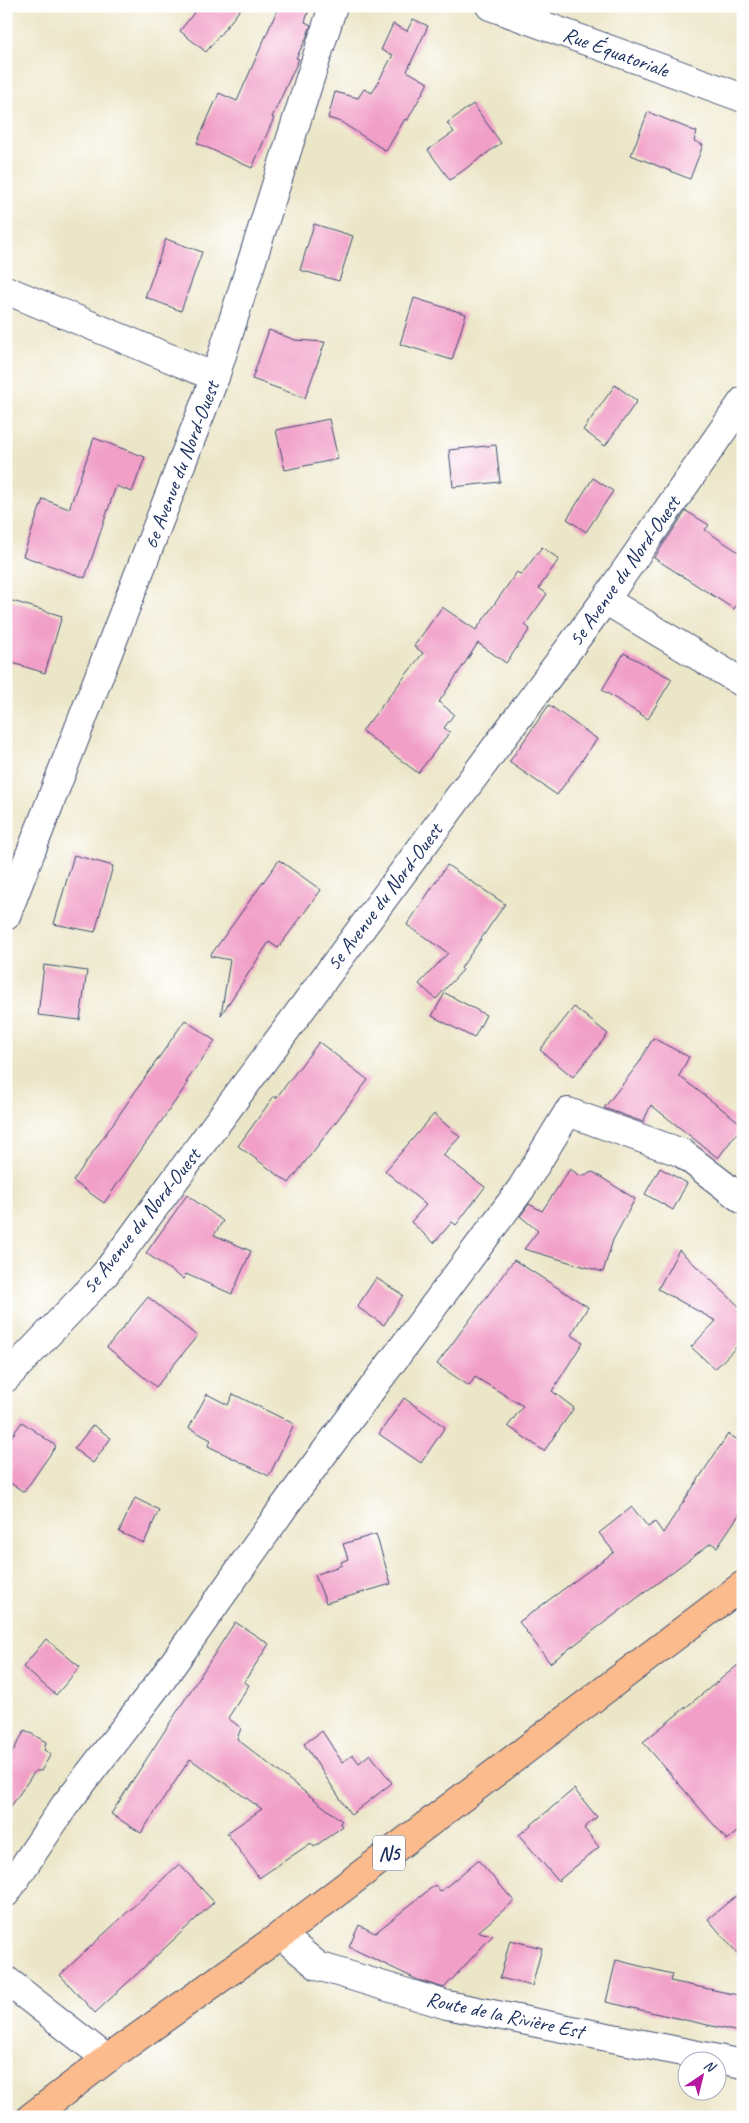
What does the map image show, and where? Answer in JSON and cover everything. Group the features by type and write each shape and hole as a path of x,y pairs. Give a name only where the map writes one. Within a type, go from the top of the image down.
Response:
{"highway":[{"name":"N5","path":"31,2117 281,1935 743,1585"}],"street":[{"name":"6e Avenue du Nord-Ouest","path":"6,916 215,377 333,6"},
{"name":"Rue Équatoriale","path":"490,6 743,98"},
{"path":"6,290 215,377"},
{"name":"5e Avenue du Nord-Ouest","path":"6,1378 105,1274 606,600 743,401"},
{"path":"606,600 743,683"},
{"path":"6,1893 65,1805 163,1678 292,1496 521,1189 568,1112 682,1153 743,1200"},
{"name":"Route de la Rivière Est","path":"281,1935 318,1966 447,2005 743,2064"},
{"path":"6,1980 107,2060"}],"building":[{"path":"199,6 243,6 206,52 180,31"},
{"path":"279,6 310,6 305,22 311,25 296,58 299,59 272,117 274,118 252,168 197,143 219,93 237,101"},
{"path":"413,19 428,26 407,71 428,83 407,121 405,119 386,151 341,122 328,118 335,92 358,98 364,89 372,93 393,55 381,50 393,24 407,31"},
{"path":"473,104 501,143 450,180 428,150 454,132 447,123"},
{"path":"648,112 697,132 694,141 703,145 690,179 631,155"},
{"path":"314,224 353,236 339,281 300,270"},
{"path":"166,239 202,252 181,311 145,297"},
{"path":"414,298 466,314 452,360 400,344"},
{"path":"269,330 295,340 325,342 305,398 252,379"},
{"path":"615,385 637,401 605,446 583,430"},
{"path":"329,419 338,459 285,470 276,430"},
{"path":"94,438 145,457 132,492 116,486 85,578 23,556 43,499 69,509"},
{"path":"496,445 500,482 453,487 449,450"},
{"path":"593,478 613,491 586,532 567,519"},
{"path":"686,511 709,525 705,530 743,555 743,594 734,609 654,558"},
{"path":"542,547 559,559 539,588 547,594 525,625 530,629 506,663 478,643 439,702 454,714 444,728 450,732 418,773 362,731 423,653 414,646 442,607 476,630 517,572 521,575"},
{"path":"6,599 62,616 45,673 6,661"},
{"path":"624,653 672,679 648,719 602,690"},
{"path":"549,705 597,739 557,795 509,762"},
{"path":"74,855 113,866 95,932 54,924"},
{"path":"279,860 321,890 278,948 269,942 221,1015 230,960 210,956"},
{"path":"447,865 505,904 461,968 463,970 436,999 419,984 448,953 407,925"},
{"path":"44,965 87,971 80,1020 38,1015"},
{"path":"445,993 486,1015 474,1038 432,1016"},
{"path":"574,1007 608,1034 573,1077 540,1050"},
{"path":"185,1020 215,1041 104,1203 73,1181"},
{"path":"653,1038 689,1057 679,1076 743,1125 718,1158 651,1105 643,1122 604,1108 639,1063"},
{"path":"319,1042 368,1080 289,1183 238,1146 274,1096 276,1098"},
{"path":"434,1114 460,1137 443,1155 485,1187 456,1225 452,1222 434,1243 411,1222 426,1205 385,1171"},
{"path":"660,1168 687,1183 673,1210 645,1194"},
{"path":"570,1169 581,1176 593,1172 635,1199 613,1240 603,1272 524,1249 538,1231 520,1216 529,1204 542,1211"},
{"path":"187,1195 223,1221 214,1235 251,1251 232,1294 186,1274 183,1279 146,1253"},
{"path":"679,1250 743,1310 743,1340 715,1369 691,1347 716,1321 658,1289"},
{"path":"514,1260 588,1307 571,1335 583,1342 552,1391 574,1408 544,1451 508,1426 523,1406 475,1377 469,1386 437,1364"},
{"path":"376,1278 403,1295 384,1325 357,1307"},
{"path":"148,1297 197,1336 156,1387 107,1347"},
{"path":"207,1394 228,1405 233,1394 294,1424 269,1476 208,1446 211,1440 189,1428"},
{"path":"404,1398 445,1427 421,1463 379,1434"},
{"path":"22,1422 56,1446 24,1492 6,1480 6,1444"},
{"path":"93,1425 111,1438 93,1463 74,1449"},
{"path":"728,1434 743,1443 743,1509 717,1547 711,1543 550,1663 519,1622 614,1552 599,1533 632,1507 648,1527 655,1522 663,1533"},
{"path":"135,1498 159,1510 144,1543 119,1532"},
{"path":"376,1534 391,1584 326,1603 315,1575 342,1565 341,1562 348,1559 343,1544"},
{"path":"235,1622 269,1644 244,1682 249,1685 228,1718 241,1728 237,1739 342,1821 340,1823 342,1827 314,1847 311,1843 259,1878 227,1833 262,1809 190,1759 141,1833 111,1814"},
{"path":"46,1639 80,1667 56,1695 23,1667"},
{"path":"743,1661 743,1827 727,1840 643,1742"},
{"path":"25,1730 46,1742 44,1750 51,1754 41,1771 35,1771 6,1814 6,1763"},
{"path":"322,1731 342,1762 353,1755 359,1763 370,1754 392,1783 351,1815 304,1744"},
{"path":"574,1789 597,1817 584,1828 599,1847 558,1881 519,1835"},
{"path":"478,1860 514,1901 478,1932 493,1935 444,1988 418,1980 349,1947 359,1925 375,1933 435,1885 440,1892"},
{"path":"179,1864 214,1902 95,2013 60,1975"},
{"path":"743,1890 743,1960 708,1919"},
{"path":"510,1940 542,1948 532,1986 500,1978"},
{"path":"616,1960 672,1974 670,1981 743,1996 743,2033 606,2002"}]}
